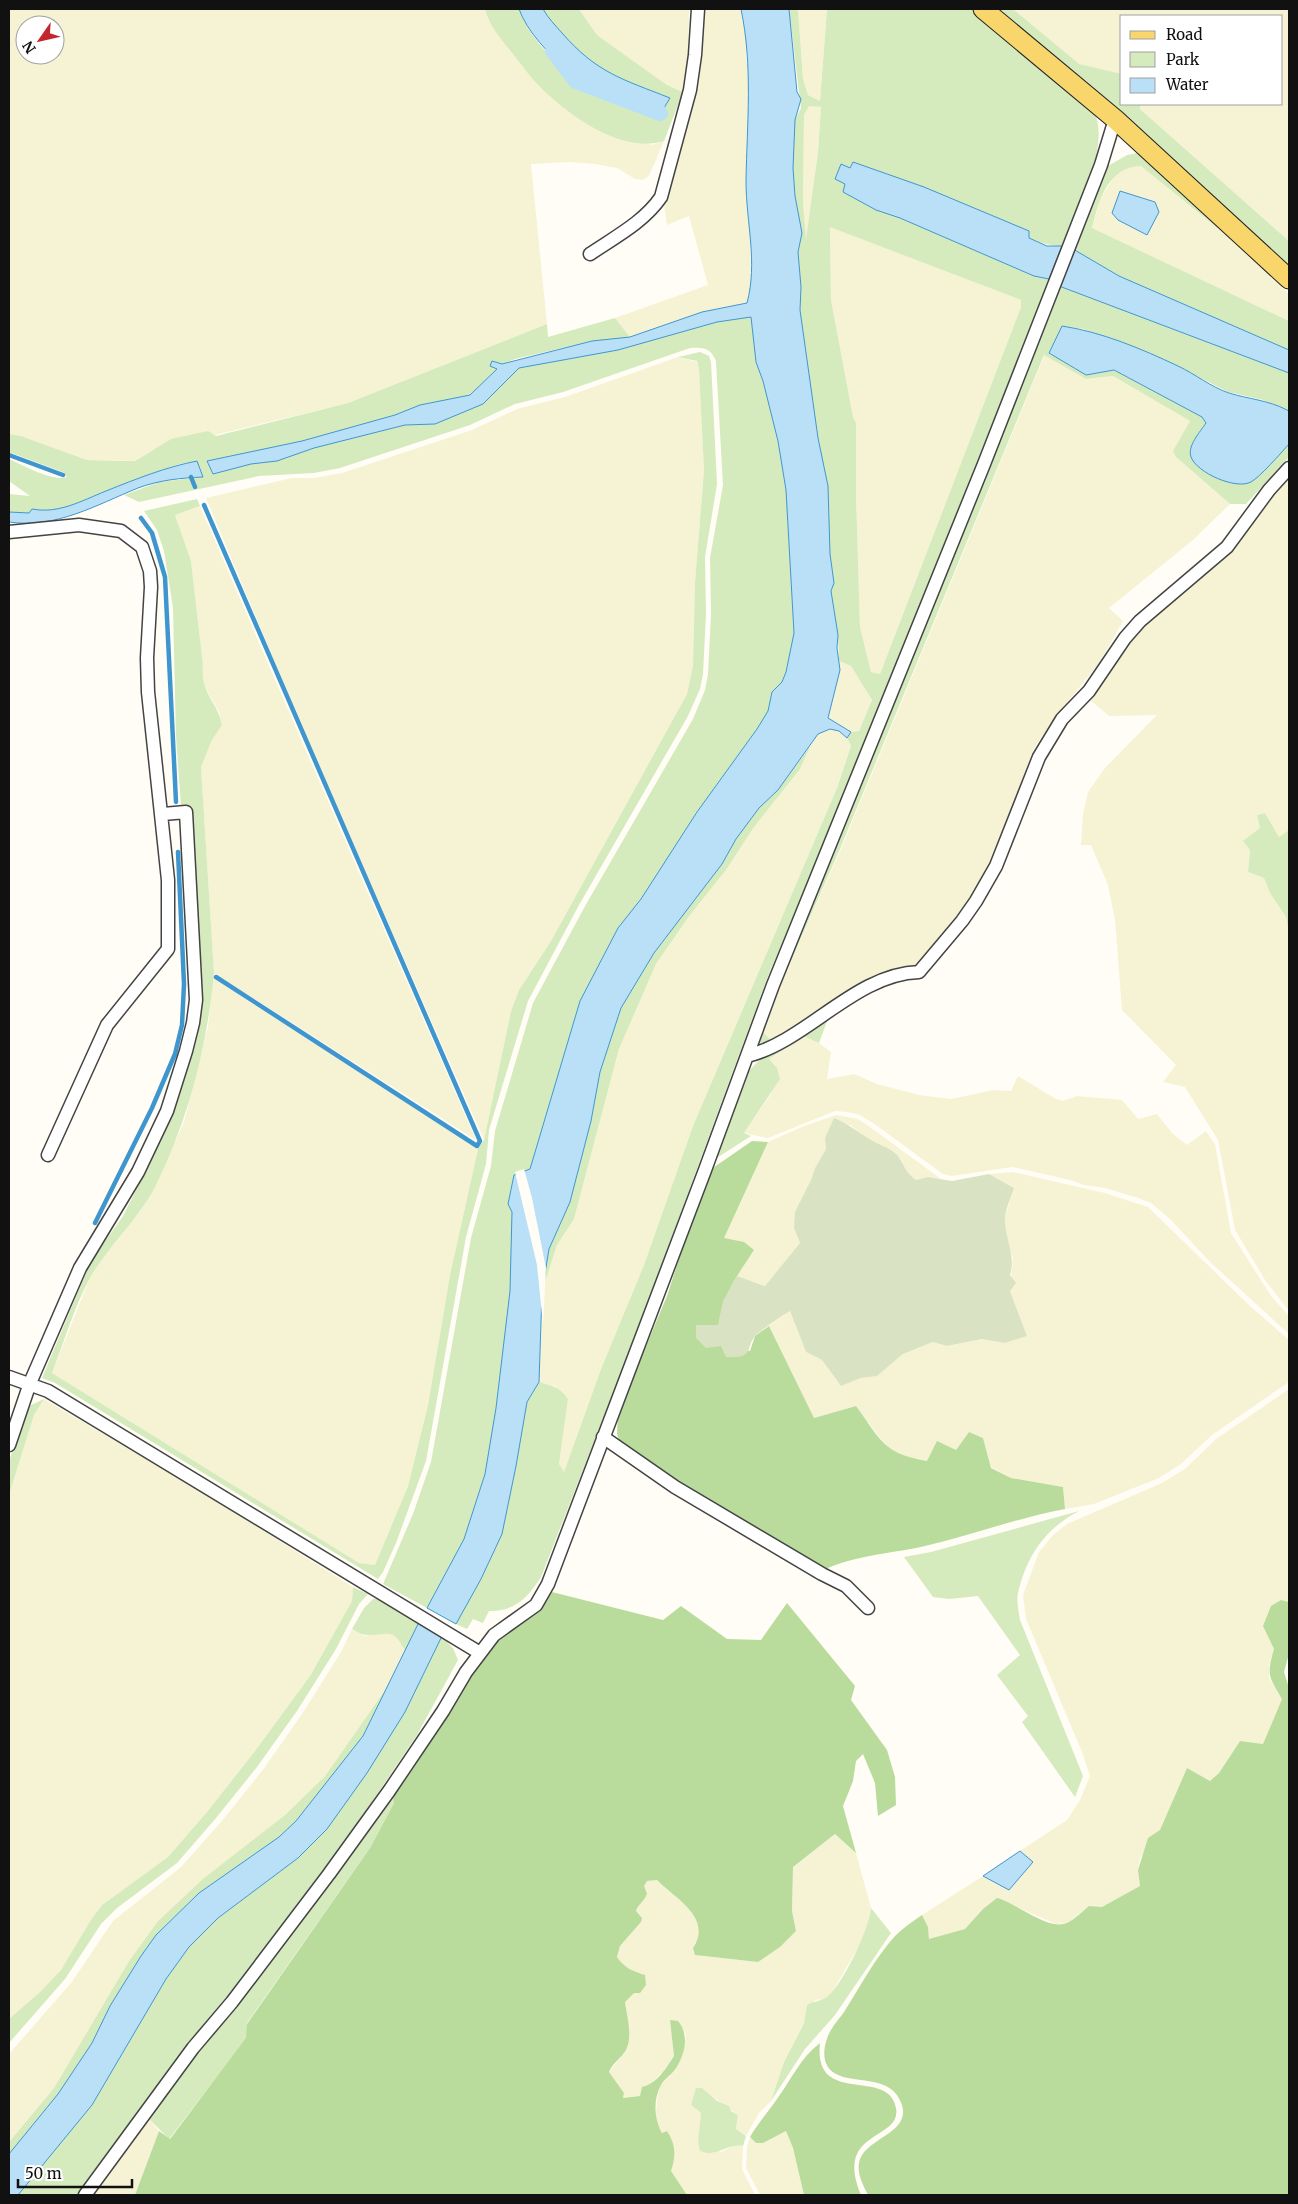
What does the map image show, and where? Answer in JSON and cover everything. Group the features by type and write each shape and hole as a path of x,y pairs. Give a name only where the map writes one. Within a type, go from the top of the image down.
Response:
{"main road":[{"path":"983,9 1115,119 1289,279"}],"street":[{"path":"590,254 652,211 661,197 690,90 695,55 698,9"},
{"path":"85,2195 193,2048 232,2002 329,1874 389,1791 480,1653 494,1635 536,1605 548,1584 773,985 984,464 1101,165 1115,119"},
{"path":"747,1056 782,1042 873,985 906,972 919,972 962,921 996,866 1040,757 1062,719 1089,691 1124,638 1140,621 1227,547 1269,490 1289,468"},
{"path":"9,532 92,525 121,531 142,547 150,579 148,692 168,880 168,949 107,1025 48,1155"},
{"path":"9,1445 30,1383 80,1268 138,1172 167,1111 193,1023 196,1000 186,812 162,814"},
{"path":"9,1377 48,1391 480,1653"},
{"path":"603,1438 675,1487 822,1574 846,1586 868,1608"}],"shaded area":[{"path":"9,9 485,9 488,19 499,35 539,86 567,110 651,145 664,141 649,176 643,180 635,179 617,168 595,164 569,162 531,164 547,324 348,403 152,450 135,461 87,460 21,436 9,434"},
{"path":"579,9 689,9 688,63 683,92 667,85 597,35"},
{"path":"702,9 741,9 747,37 746,57 749,76 746,182 750,220 751,290 747,303 702,312 630,337 615,318 708,285 689,216 667,225 664,204 695,96 701,56"},
{"path":"798,9 827,9 820,101 808,95 803,79"},
{"path":"1013,9 1289,9 1289,241 1140,109 1140,105 1283,105 1283,15 1120,15 1120,74 1079,65"},
{"path":"809,105 821,107 818,152 806,242 803,202 804,115"},
{"path":"1141,166 1149,171 1241,247 1289,294 1289,321 1092,228 1100,200 1114,176 1122,169"},
{"path":"830,226 1021,300 1021,307 880,674 871,672 860,627 856,423 853,417 831,300"},
{"path":"1045,354 1086,379 1113,376 1190,421 1174,451 1176,457 1230,504 1193,540 1109,608 1123,621 1100,662 1056,716 1034,748 1006,826 975,894 960,916 917,966 773,1042 763,1032 780,986 841,849"},
{"path":"678,357 697,362 699,370 704,470 695,582 693,665 687,694 551,941 519,990 511,1011 484,1140 307,739 206,498 292,478 314,478 342,473 472,430 517,409 565,397"},
{"path":"1289,473 1289,830 1279,837 1265,813 1257,815 1260,828 1250,850 1248,872 1264,878 1270,893 1286,917 1289,934 1289,1311 1265,1280 1235,1230 1218,1140 1185,1087 1163,1082 1176,1065 1122,1010 1115,920 1108,885 1091,845 1081,845 1083,814 1088,792 1105,768 1157,715 1109,716 1088,698 1142,622 1231,546"},
{"path":"200,506 476,1140 214,973 201,767 212,740 222,725 219,712 201,680 203,665 191,561 175,515"},
{"path":"839,661 851,666 872,700 859,731 851,732 828,718 840,670"},
{"path":"830,729 839,731 847,738 851,746 837,788 693,1126 644,1265 601,1369 564,1472 559,1464 568,1399 555,1386 539,1382 542,1292 557,1245 574,1219 619,1049 656,964 690,915 726,870 754,827 800,769 818,734"},
{"path":"213,978 478,1149 450,1275 428,1405 408,1486 375,1565 359,1563 52,1373 89,1280 102,1259 141,1210 156,1184 184,1122 208,1027"},
{"path":"803,1036 819,1043 831,1052 827,1079 854,1074 877,1084 919,1095 951,1099 994,1090 1011,1091 1018,1076 1056,1099 1063,1101 1077,1096 1122,1100 1138,1119 1157,1114 1172,1133 1187,1145 1206,1131 1215,1144 1231,1233 1271,1296 1289,1316 1289,1334 1210,1262 1170,1219 1151,1203 1138,1198 1105,1188 1084,1185 1013,1167 952,1176 943,1174 873,1123 860,1115 847,1112 835,1111 768,1138 744,1133 771,1094 769,1059"},
{"path":"836,1115 858,1119 941,1179 928,1177 916,1180 905,1172 902,1160 894,1152 870,1140 850,1125 825,1138 826,1149 815,1168 794,1228 800,1243 765,1286 737,1276 754,1250 723,1238 768,1142 804,1126"},
{"path":"1013,1172 1105,1193 1148,1207 1250,1306 1289,1340 1289,1382 1212,1435 1181,1464 1159,1478 1094,1504 1065,1509 1063,1487 1011,1478 991,1467 983,1438 969,1432 956,1450 928,1461 902,1457 888,1449 856,1406 814,1418 769,1326 790,1311 806,1352 822,1360 841,1386 861,1378 877,1376 903,1354 933,1342 947,1346 982,1339 1005,1343 1027,1336 1010,1291 1013,1257 1008,1247 1004,1220 1014,1188 989,1174"},
{"path":"1289,1389 1289,1602 1281,1600 1269,1638 1274,1649 1269,1665 1269,1678 1282,1699 1263,1744 1240,1741 1219,1773 1210,1781 1187,1768 1160,1830 1140,1858 1138,1870 1140,1886 1102,1907 1089,1906 1068,1923 1056,1924 1012,1905 983,1909 965,1929 929,1940 928,1927 922,1915 983,1876 1009,1890 1033,1862 1020,1851 1067,1820 1080,1800 1090,1776 1082,1752 1026,1619 1023,1595 1039,1552 1053,1535 1067,1524 1162,1483 1185,1469 1216,1439"},
{"path":"44,1399 200,1491 353,1587 352,1601 310,1676 207,1812 168,1857 102,1905 61,1970 40,1992 9,2019 9,1495 34,1415"},
{"path":"352,1629 365,1636 386,1632 398,1637 405,1651 388,1686 325,1776 285,1815 204,1878 158,1921 129,1961 54,2088 9,2142 9,2054 71,1983 113,1921 181,1867 221,1822 262,1771 302,1714 341,1652"},
{"path":"835,1834 856,1853 871,1908 871,1920 866,1934 831,1994 824,1999 815,2000 784,2062 771,2101 759,2113 746,2136 736,2129 738,2115 710,2095 695,2109 701,2113 700,2128 721,2152 735,2145 743,2146 742,2169 755,2195 687,2195 671,2171 674,2161 672,2139 667,2131 662,2133 655,2122 658,2093 661,2084 674,2072 682,2057 686,2035 678,2021 670,2021 674,2056 665,2069 640,2096 623,2098 624,2093 609,2072 625,2052 628,2025 625,2002 639,1974 620,1963 617,1957 620,1946 641,1922 635,1911 643,1886 647,1881 657,1880 690,1908 700,1926 699,1936 693,1948 702,1956 758,1962 796,1931 792,1911 793,1867"},
{"path":"147,2117 159,2131 135,2195 90,2195"},
{"path":"786,2131 793,2148 804,2195 760,2195 746,2168 747,2147 750,2137 756,2143 763,2143"}],"green space":[{"path":"485,9 519,9 539,44 553,58 569,71 604,92 641,108 669,98 608,74 589,62 555,28 543,9 579,9 597,35 667,85 683,92 664,141 648,144 614,137 597,130 566,110 529,75 496,33"},
{"path":"789,9 798,9 803,79 808,95 820,101 827,9 973,9 1084,98 1095,114 1098,128 1098,145 1089,180 1062,246 1049,245 1025,237 968,206 910,183 853,162 850,168 840,164 845,184 843,192 876,210 900,218 1034,276 1049,279 972,480 840,806 768,976 635,1337 541,1577 520,1602 506,1609 489,1611 483,1623 473,1619 467,1629 456,1624 481,1579 502,1534 527,1402 539,1382 556,1388 568,1399 559,1464 564,1472 601,1369 644,1265 693,1126 837,788 851,746 847,738 851,732 859,731 872,700 851,666 839,661 838,635 831,591 834,582 830,554 828,486 818,438 800,310 801,287 798,252 802,233 795,196 793,168 795,120 801,108","holes":["809,106 821,107 818,152 806,239 803,202 804,115","830,227 1021,300 1021,307 880,674 871,672 860,627 856,423 853,417 831,300"]},
{"path":"999,9 1013,9 1079,64 1120,74 1120,105 1140,105 1140,109 1289,241 1289,265"},
{"path":"1138,153 1241,247 1141,166 1120,172 1112,179 1106,187 1092,228 1289,321 1289,350 1119,276 1073,249 1108,166 1127,155"},
{"path":"1059,286 1289,373 1289,411 1263,400 1228,392 1177,366 1083,329 1062,326 1050,353 1086,375 1113,370 1202,417 1206,423 1191,448 1263,471 1289,444 1289,457 1246,504 1230,504 1176,457 1173,451 1190,421 1113,376 1086,379 1044,355 840,849 780,986 763,1032 773,1042 760,1048 756,1046 775,986"},
{"path":"751,317 756,362 763,381 778,441 786,490 794,633 786,672 782,682 772,692 768,711 757,729 697,812 641,899 618,928 580,1001 530,1169 514,1175 508,1204 513,1212 510,1291 496,1408 485,1474 464,1539 427,1608 383,1584 413,1514 431,1462 471,1238 491,1166 495,1131 533,1003 584,908 693,719 705,690 708,674 711,614 710,558 723,485 716,361 712,353 706,349 690,348 563,392 515,404 470,425 340,468 314,473 259,476 139,502 124,495 159,482 202,477 197,461 156,472 72,506 52,510 32,509 29,513 9,512 9,494 30,496 9,481 9,459 46,475 61,478 67,477 63,472 9,452 9,434 21,436 87,460 135,461 171,439 208,431 216,436 348,403 547,324 548,337 615,318 630,337 592,341 515,359 502,364 470,395 420,405 395,415 302,441 207,462 213,474 251,464 277,461 314,448 405,425 435,424 483,404 519,368 618,350 717,322"},
{"path":"700,352 709,356 711,362 717,484 705,557 706,614 703,674 700,689 688,716 579,905 528,1001 489,1130 486,1164 466,1237 426,1461 396,1543 378,1579 55,1383 42,1378 91,1261 123,1216 155,1153 169,1119 197,1029 176,736 173,608 164,551 157,530 144,511 197,499 200,506 175,515 191,561 204,683 220,716 222,725 212,740 201,767 214,973 207,1028 195,1082 168,1160 149,1197 133,1221 106,1254 84,1289 52,1373 359,1563 375,1565 408,1486 428,1405 450,1275 478,1149 484,1140 511,1011 519,990 551,941 687,694 693,665 695,582 704,470 697,361 678,357"},
{"path":"811,745 800,769 754,827 726,870 690,915 656,964 619,1049 574,1219 557,1245 542,1292 549,1249 570,1202 591,1121 600,1072 621,1008 654,953 722,864 736,839 759,808 778,790"},
{"path":"1265,813 1279,837 1289,830 1289,934 1286,917 1270,893 1264,878 1248,872 1250,850 1243,841 1260,828 1257,815"},
{"path":"829,1016 819,1043 803,1036 769,1059 777,1068 780,1079 744,1133 751,1136 712,1161 746,1075 754,1065 795,1035"},
{"path":"834,1118 892,1151 908,1173 916,1180 928,1177 952,1181 989,1174 1014,1188 1005,1218 1012,1262 1010,1275 1016,1283 1010,1291 1027,1336 1005,1343 982,1339 947,1346 933,1342 903,1354 877,1376 861,1378 841,1386 822,1360 806,1352 790,1311 757,1334 746,1354 742,1356 726,1357 721,1346 706,1348 696,1338 696,1325 718,1325 723,1301 737,1276 765,1286 800,1243 794,1228 795,1212 826,1149 825,1138"},
{"path":"752,1141 768,1142 724,1238 744,1242 754,1250 732,1284 723,1306 720,1331 721,1346 750,1351 755,1336 769,1326 814,1418 856,1406 884,1444 901,1454 927,1461 937,1441 956,1450 969,1432 983,1438 991,1468 1011,1478 1063,1487 1065,1509 925,1546 846,1561 821,1571 722,1511 620,1443 617,1434 618,1413 667,1296 707,1172"},
{"path":"44,1399 34,1415 9,1495 9,1461 24,1417 29,1406"},
{"path":"1079,1511 1056,1526 1039,1545 1032,1555 1022,1579 1017,1599 1020,1620 1083,1776 1075,1797 1022,1722 1028,1716 997,1675 1020,1655 978,1596 949,1599 933,1597 904,1557 931,1552"},
{"path":"353,1587 368,1594 359,1604 336,1649 297,1711 257,1767 177,1863 117,1908 101,1924 65,1979 9,2043 9,2019 40,1992 61,1970 102,1905 168,1857 207,1812 255,1751 310,1676 352,1601"},
{"path":"552,1592 663,1620 681,1606 727,1639 761,1640 787,1603 855,1686 851,1700 887,1750 895,1777 896,1805 878,1816 875,1783 863,1754 856,1761 853,1781 843,1806 856,1853 835,1834 793,1867 792,1911 796,1931 780,1947 758,1962 695,1955 693,1948 698,1937 698,1927 690,1910 657,1880 647,1881 644,1886 647,1894 636,1911 642,1918 641,1922 620,1946 617,1957 629,1969 645,1975 646,1985 640,1993 634,1993 625,2002 629,2042 624,2053 609,2072 624,2093 623,2098 640,2096 642,2087 657,2079 674,2056 670,2020 678,2021 684,2033 685,2046 678,2065 658,2091 656,2109 659,2127 662,2133 667,2131 674,2146 674,2161 671,2171 687,2195 135,2195 159,2131 170,2139 246,2038 247,2024 370,1848 394,1803 392,1793 487,1648 537,1609"},
{"path":"380,1598 419,1622 405,1651 401,1643 393,1635 364,1635 352,1629 364,1608 373,1599"},
{"path":"1281,1600 1289,1602 1289,1654 1284,1672 1289,1688 1289,2195 868,2195 860,2175 859,2163 862,2155 869,2147 900,2123 903,2115 902,2105 896,2094 888,2087 878,2083 844,2077 835,2073 828,2067 824,2054 827,2039 832,2028 881,1954 898,1933 922,1915 928,1927 929,1939 965,1929 983,1909 997,1898 1041,1920 1050,1923 1067,1923 1089,1906 1102,1907 1140,1886 1138,1870 1148,1838 1160,1830 1187,1768 1210,1781 1219,1773 1240,1741 1263,1744 1282,1699 1270,1676 1270,1665 1274,1649 1263,1626 1271,1606"},
{"path":"442,1636 449,1640 448,1643 453,1648 458,1660 417,1735 363,1815 250,1971 78,2195 18,2195 92,2105 166,1979 189,1947 218,1918 298,1858 327,1829 405,1712"},
{"path":"388,1686 363,1736 296,1821 279,1837 199,1893 156,1935 110,2006 92,2043 58,2094 9,2154 9,2142 54,2088 129,1961 158,1921 204,1878 285,1815 325,1776"},
{"path":"392,1793 394,1803 370,1848 247,2023 247,2038 169,2139 147,2117"},
{"path":"871,1908 891,1933 835,2015 805,2049 771,2101 784,2062 804,2023 807,2005 828,1996 841,1980 861,1941"},
{"path":"820,2043 821,2063 828,2075 839,2081 880,2089 890,2096 896,2108 895,2119 889,2126 861,2147 856,2158 855,2174 861,2195 804,2195 793,2148 786,2131 763,2143 756,2143 750,2137 807,2055"},
{"path":"696,2088 702,2088 717,2101 729,2106 731,2111 738,2115 736,2129 746,2136 743,2146 732,2146 712,2153 700,2151 698,2142 701,2113 691,2105"}],"water":[{"path":"519,9 543,9 575,46 599,66 624,80 670,98 664,108 652,104 649,109 631,105 592,87 555,59 527,26"},
{"path":"741,9 789,9 797,92 801,99 795,120 793,168 795,196 802,233 798,252 801,287 800,310 818,438 828,486 830,554 834,583 831,591 838,635 837,648 840,670 828,718 851,732 847,738 839,731 830,729 818,734 778,790 759,808 736,839 722,864 654,953 621,1008 600,1072 591,1121 570,1202 549,1249 542,1292 539,1382 527,1402 502,1534 481,1579 456,1624 427,1608 464,1539 485,1474 496,1408 510,1291 512,1212 508,1204 514,1175 530,1169 580,1001 618,928 641,899 697,812 757,729 768,711 772,692 782,682 786,672 794,633 786,490 778,441 763,381 756,362 751,317 717,322 618,350 519,368 483,404 435,424 405,425 314,448 277,461 251,464 213,474 207,461 302,441 395,415 420,405 470,395 497,369 490,366 492,361 502,364 592,341 630,337 702,312 747,303 752,257 746,196 748,73 745,30"},
{"path":"853,162 924,187 1029,231 1029,238 1047,246 1062,246 1049,279 1034,276 900,218 876,210 843,192 845,184 835,179 841,164 850,168"},
{"path":"1120,191 1155,202 1159,212 1147,235 1118,220 1112,213"},
{"path":"1073,249 1119,276 1289,350 1289,373 1059,286"},
{"path":"1062,326 1092,332 1122,342 1178,366 1222,390 1273,404 1289,411 1289,444 1251,482 1236,484 1209,474 1195,463 1190,453 1195,439 1206,423 1202,417 1114,370 1086,375 1049,353"},
{"path":"197,461 203,477 170,480 146,485 59,519 43,522 9,522 9,512 29,513 32,509 51,510 61,508 151,474"},
{"path":"419,1622 442,1636 405,1712 367,1773 327,1829 298,1858 218,1918 189,1947 166,1979 92,2105 18,2195 9,2195 9,2154 58,2094 92,2043 110,2006 156,1935 199,1893 279,1837 296,1821 363,1736"},
{"path":"1020,1851 1033,1862 1009,1890 983,1876"}],"pier":[{"path":"524,1169 532,1198 546,1268 543,1325 537,1265 515,1172"}],"waterway":[{"path":"553,51 576,81 660,113"},
{"path":"9,455 63,475"},
{"path":"191,477 195,487"},
{"path":"204,505 480,1141 477,1146 216,977"},
{"path":"141,518 152,533 165,577 176,802"},
{"path":"95,1223 152,1108 175,1054 182,1025 184,984 178,852"}]}
